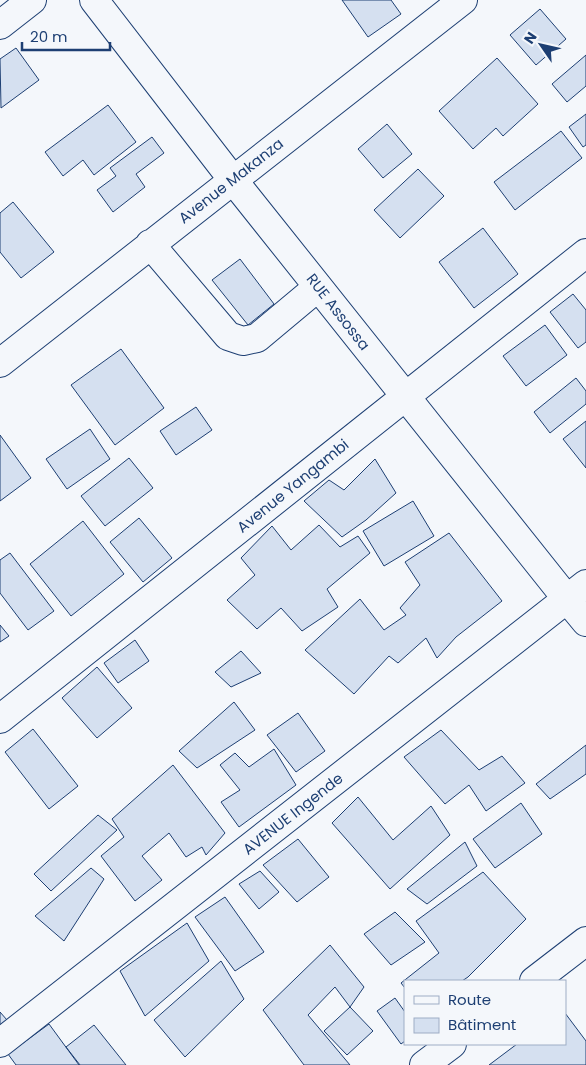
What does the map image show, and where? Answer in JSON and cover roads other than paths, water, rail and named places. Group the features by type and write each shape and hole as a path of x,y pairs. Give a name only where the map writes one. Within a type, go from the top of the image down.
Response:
{"street":[{"path":"0,25 32,0"},
{"name":"RUE Assossa","path":"94,0 233,180 405,396 576,592 586,622"},
{"name":"Avenue Makanza","path":"0,362 463,0"},
{"path":"150,244 228,336 243,342 257,338 318,287"},
{"name":"Avenue Yangambi","path":"0,719 586,252"},
{"name":"AVENUE Ingende","path":"0,1043 576,592"},
{"path":"535,980 586,941"},
{"path":"424,1065 451,1045"}]}
